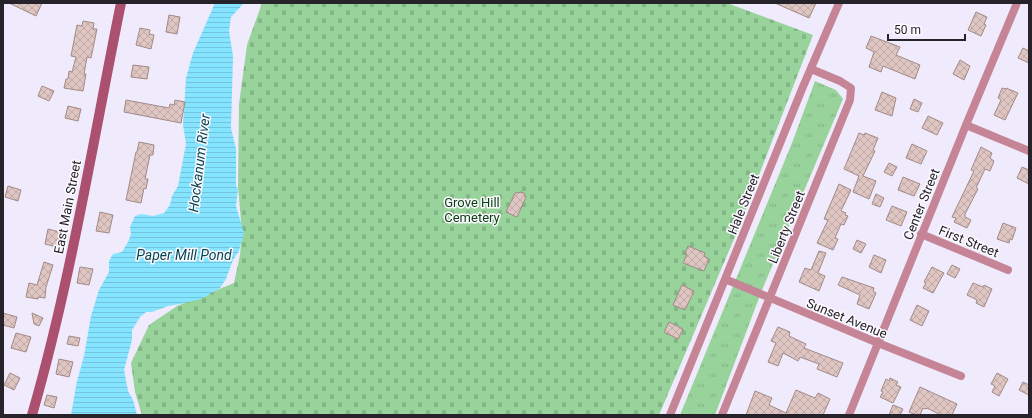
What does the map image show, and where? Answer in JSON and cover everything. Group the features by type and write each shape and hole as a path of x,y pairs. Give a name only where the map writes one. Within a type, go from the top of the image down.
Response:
{"main road":[{"name":"East Main Street","path":"32,415 54,335 121,3"}],"street":[{"name":"Hale Street","path":"670,415 839,3"},
{"name":"Center Street","path":"849,415 921,234 1017,3"},
{"name":"Liberty Street","path":"722,415 850,100 851,88 840,81 811,69"},
{"path":"966,125 1029,151"},
{"name":"First Street","path":"921,234 1008,270"},
{"name":"Sunset Avenue","path":"726,279 770,299 961,376"}],"green space":[{"name":"Grove Hill Cemetery","path":"262,3 727,3 813,35 737,232 659,415 142,415 135,392 131,363 149,325 177,306 234,283 240,255 242,233 238,186 239,104 247,45"},
{"path":"815,81 836,90 843,99 762,290 715,415 680,415 792,143"}],"water":[{"name":"Paper Mill Pond","path":"215,3 244,3 231,17 229,31 233,56 231,128 236,149 236,186 238,189 236,206 244,233 239,251 233,260 226,279 220,288 201,299 168,306 152,312 146,312 140,317 132,330 132,340 124,370 128,391 133,400 137,415 71,415 91,316 99,290 109,272 109,261 113,254 122,252 128,242 131,234 130,227 135,216 141,214 153,216 164,213 170,205 172,196 178,186 186,144 183,125 186,78 193,53"}],"building":[{"path":"9,3 42,3 36,16"},
{"path":"775,3 816,3 809,18"},
{"path":"976,12 987,17 984,24 986,25 981,36 968,30"},
{"path":"169,15 180,17 177,34 166,32"},
{"path":"83,21 94,23 93,29 97,29 91,58 87,57 83,91 64,88 66,79 68,79 69,71 72,72 76,57 71,56 77,25 82,26"},
{"path":"140,28 150,30 149,34 154,35 151,49 136,45"},
{"path":"871,36 900,47 896,55 920,65 915,79 883,66 881,72 869,67 874,52 866,48"},
{"path":"1023,48 1029,51 1029,63 1018,58"},
{"path":"960,60 970,66 964,80 953,74"},
{"path":"133,65 149,67 147,79 131,77"},
{"path":"42,86 54,91 49,101 38,96"},
{"path":"1002,88 1018,93 1005,120 994,115 1001,100 998,98"},
{"path":"882,92 896,98 892,116 875,110"},
{"path":"914,99 922,103 918,112 910,109"},
{"path":"126,100 169,108 170,104 174,105 175,100 185,102 181,123 124,112"},
{"path":"68,106 81,109 78,121 65,118"},
{"path":"928,116 943,123 937,135 922,128"},
{"path":"859,133 864,135 865,133 878,138 873,150 875,151 863,176 876,181 869,199 853,192 859,176 844,169"},
{"path":"139,142 154,145 153,155 150,155 145,179 148,179 146,189 144,188 141,203 126,200"},
{"path":"912,144 927,151 921,164 906,158"},
{"path":"981,147 992,153 990,158 994,161 990,171 985,169 976,188 978,189 965,214 965,217 971,220 967,228 954,222 956,218 952,217 974,171 971,170"},
{"path":"889,163 897,167 892,176 884,172"},
{"path":"1022,167 1029,170 1029,184 1017,178"},
{"path":"903,177 920,184 914,196 898,190"},
{"path":"839,184 851,190 841,211 846,213 845,215 848,216 844,225 841,224 835,238 838,239 833,250 817,243 828,220 824,219"},
{"path":"8,186 21,190 18,201 5,197"},
{"path":"515,193 524,193 526,197 517,217 506,212"},
{"path":"876,194 884,198 880,207 872,204"},
{"path":"892,206 907,212 901,226 886,220"},
{"path":"100,212 113,215 109,233 96,231"},
{"path":"1003,223 1016,228 1012,240 1010,239 1009,243 997,239"},
{"path":"48,229 60,232 57,247 45,244"},
{"path":"857,240 866,244 861,253 853,249"},
{"path":"688,246 705,253 704,256 709,259 704,271 683,263 687,254 685,254"},
{"path":"819,251 826,253 818,273 825,276 819,291 799,282 805,268 811,270"},
{"path":"874,255 886,260 881,273 869,267"},
{"path":"44,262 53,265 46,287 45,298 38,297 38,299 26,297 29,283 37,285"},
{"path":"952,265 960,269 955,278 947,274"},
{"path":"80,267 93,269 89,285 77,283"},
{"path":"932,267 944,273 933,293 923,288 926,283 924,282"},
{"path":"842,277 874,288 873,291 876,293 869,309 857,304 860,295 838,285"},
{"path":"973,283 983,287 984,285 992,289 984,307 976,303 977,300 967,295"},
{"path":"682,285 694,291 685,310 673,305"},
{"path":"917,305 929,311 922,326 910,320"},
{"path":"3,313 17,317 14,328 3,325"},
{"path":"32,313 43,318 39,326 34,324"},
{"path":"669,322 683,329 678,339 664,332"},
{"path":"778,327 790,332 789,336 806,344 804,348 843,363 837,377 817,369 819,364 800,357 798,361 783,353 778,366 768,362 776,343 771,341"},
{"path":"16,333 31,337 26,352 11,348"},
{"path":"69,336 80,338 78,346 67,344"},
{"path":"59,359 73,362 69,377 56,374"},
{"path":"10,373 20,378 14,390 4,385"},
{"path":"997,373 1008,379 999,396 992,392 995,386 991,384"},
{"path":"890,378 898,382 896,385 901,387 893,403 880,397 883,392 881,391 886,379 889,381"},
{"path":"1023,382 1029,385 1029,395 1019,390"},
{"path":"920,387 957,404 952,415 941,415 927,408 923,408 920,415 909,412"},
{"path":"796,390 815,398 818,393 830,399 823,415 746,415 755,391 772,398 769,405 786,413"},
{"path":"47,395 57,397 54,408 44,405"},
{"path":"893,405 903,409 900,415 889,415"}],"water label":[{"name":"Hockanum River","path":"199,163"}]}
